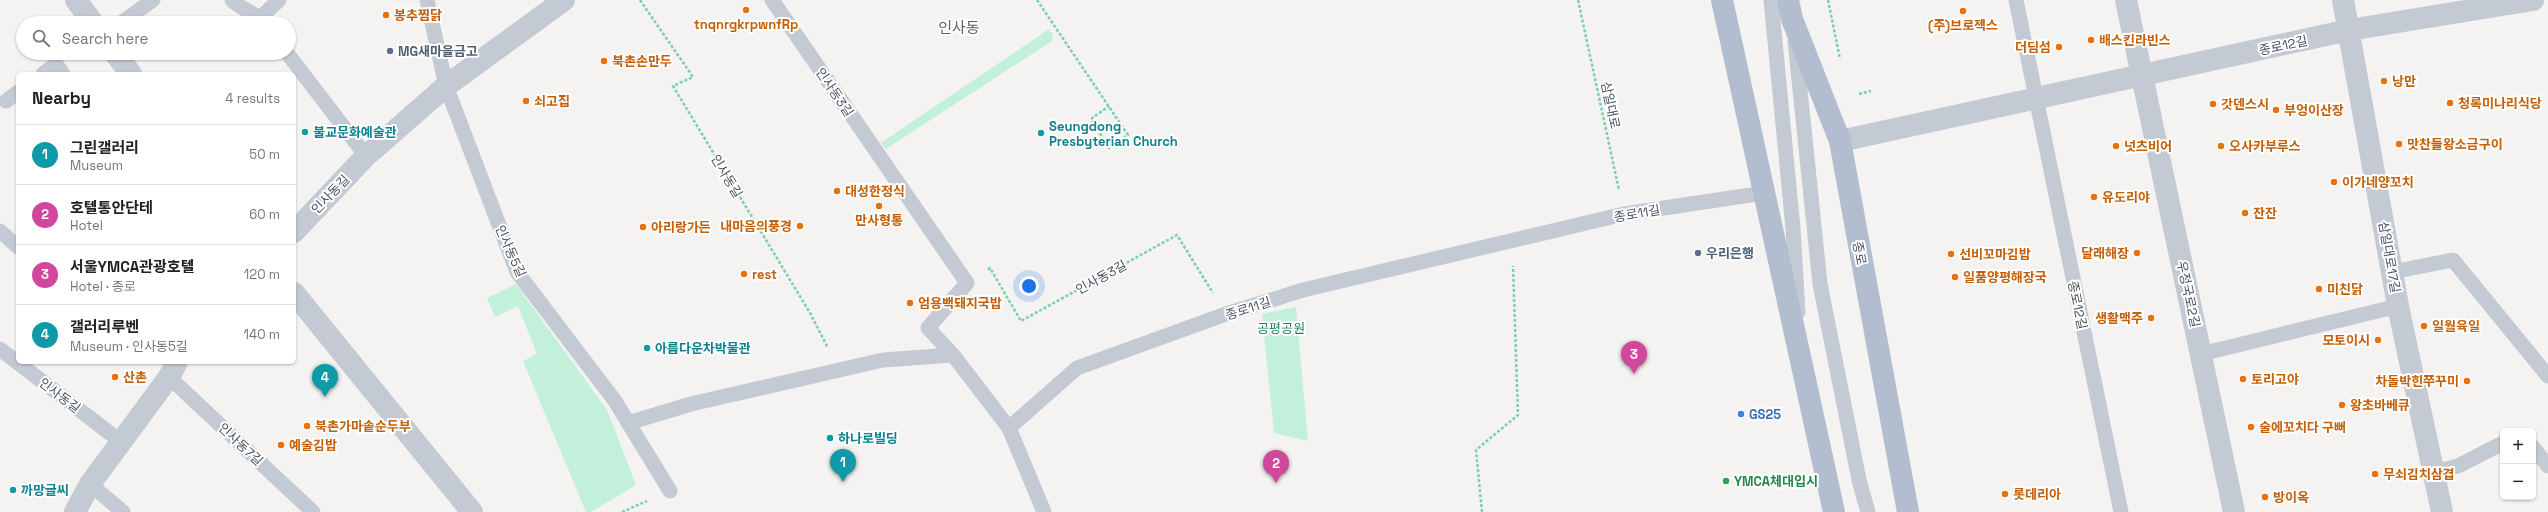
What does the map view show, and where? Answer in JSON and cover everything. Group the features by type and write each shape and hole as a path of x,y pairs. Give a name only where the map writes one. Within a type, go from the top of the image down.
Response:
{"main road":[{"path":"1722,0 1834,512"},
{"name":"종로","path":"1790,10 1840,141 1908,512"}],"street":[{"path":"76,0 88,16"},
{"name":"인사동길","path":"296,230 366,156 446,86 564,0"},
{"name":"우정국로2길","path":"2126,0 2234,512"},
{"name":"삼일대로17길","path":"2343,0 2350,30 2398,306 2442,512"},
{"name":"종로12길","path":"1840,141 2350,30 2527,1"},
{"path":"120,60 129,72"},
{"path":"296,295 472,512"},
{"path":"75,512 90,484 173,369"}],"lane":[{"path":"131,16 153,0"},
{"path":"232,0 238,6 255,16"},
{"path":"265,16 279,0"},
{"name":"인사동5길","path":"427,0 446,86 517,272 615,401 670,491"},
{"name":"인사동3길","path":"772,0 967,283"},
{"path":"1771,0 1793,228 1801,362"},
{"name":"종로12길","path":"2016,0 2035,99 2121,512"},
{"path":"1790,10 1820,284 1859,480 1868,512"},
{"path":"292,60 366,156"},
{"path":"46,72 56,64 62,72"},
{"path":"6,101 16,94"},
{"name":"종로11길","path":"1009,428 1077,368 1226,314 1303,290 1624,214 1764,193"},
{"path":"0,231 16,245"},
{"path":"2392,272 2453,260 2548,376"},
{"path":"967,283 928,328 953,355 1009,428 1044,512"},
{"path":"2201,354 2398,306"},
{"name":"인사동길","path":"0,350 16,362"},
{"path":"628,423 691,404 883,360 953,355"},
{"name":"인사동길","path":"18,364 120,441"},
{"name":"인사동7길","path":"173,369 313,512"},
{"path":"2434,472 2458,466 2500,445"},
{"path":"2536,451 2548,466"},
{"path":"90,484 123,512"}],"path":[{"name":"인사동길","path":"640,0 693,77 673,86 810,313 831,353"},
{"path":"1037,0 1109,106 1128,135 1109,148 1091,119 1109,106"},
{"name":"삼일대로","path":"1578,0 1624,214"},
{"path":"1859,94 1871,91"},
{"name":"인사동3길","path":"967,283 990,268 1021,321 1177,235 1226,314"},
{"path":"1482,512 1476,450 1518,415 1512,241"}],"green space":[{"path":"1049,29 1053,35 1052,41 886,149 881,143"},
{"path":"516,284 607,410 636,485 591,512 586,512 523,361 537,354 518,306 495,317 487,298"},
{"name":"공평공원","path":"1296,307 1308,441 1274,433 1262,314"}],"place":[{"name":"tnqnrgkrpwnfRp","path":"746,10"},
{"name":"(주)브로젝스","path":"1963,11"},
{"name":"봉추찜닭","path":"386,15"},
{"name":"배스킨라빈스","path":"2091,40"},
{"name":"더딤섬","path":"2059,47"},
{"name":"MG새마을금고","path":"390,51"},
{"name":"북촌손만두","path":"604,61"},
{"name":"낭만","path":"2384,81"},
{"name":"쇠고집","path":"526,101"},
{"name":"청록미나리식당","path":"2450,103"},
{"name":"갓덴스시","path":"2213,104"},
{"name":"부엉이산장","path":"2276,110"},
{"name":"불교문화예술관","path":"305,132"},
{"name":"Seungdong Presbyterian Church","path":"1041,133"},
{"name":"맛찬들왕소금구이","path":"2399,144"},
{"name":"넛츠비어","path":"2116,146"},
{"name":"오사카부루스","path":"2221,146"},
{"name":"이가네양꼬치","path":"2334,182"},
{"name":"대성한정식","path":"837,191"},
{"name":"유도리야","path":"2094,197"},
{"name":"만사형통","path":"879,206"},
{"name":"잔잔","path":"2245,213"},
{"name":"내마음의풍경","path":"800,226"},
{"name":"아리랑가든","path":"643,227"},
{"name":"우리은행","path":"1698,253"},
{"name":"달래해장","path":"2137,253"},
{"name":"선비꼬마김밥","path":"1951,254"},
{"name":"rest","path":"744,274"},
{"name":"일품양평해장국","path":"1955,277"},
{"name":"미친닭","path":"2319,289"},
{"name":"엄용백돼지국밥","path":"910,303"},
{"name":"생활맥주","path":"2151,318"},
{"name":"일월육일","path":"2424,326"},
{"name":"모토이시","path":"2378,340"},
{"name":"아름다운차박물관","path":"647,348"},
{"name":"서울YMCA관광호텔","path":"1634,374"},
{"name":"산촌","path":"115,377"},
{"name":"토리고야","path":"2243,379"},
{"name":"차돌박힌쭈꾸미","path":"2467,381"},
{"name":"갤러리루벤","path":"325,397"},
{"name":"왕초바베큐","path":"2342,405"},
{"name":"GS25","path":"1741,414"},
{"name":"북촌가마솥순두부","path":"307,426"},
{"name":"술에꼬치다 구뻐","path":"2251,427"},
{"name":"하나로빌딩","path":"830,438"},
{"name":"예술김밥","path":"281,445"},
{"name":"무쇠김치삼겹","path":"2375,474"},
{"name":"YMCA체대입시","path":"1726,481"},
{"name":"그린갤러리","path":"843,482"},
{"name":"호텔통안단테","path":"1276,483"},
{"name":"까망글씨","path":"13,490"},
{"name":"롯데리아","path":"2005,494"},
{"name":"방이옥","path":"2265,497"}],"district":[{"name":"인사동","path":"959,28"}]}
